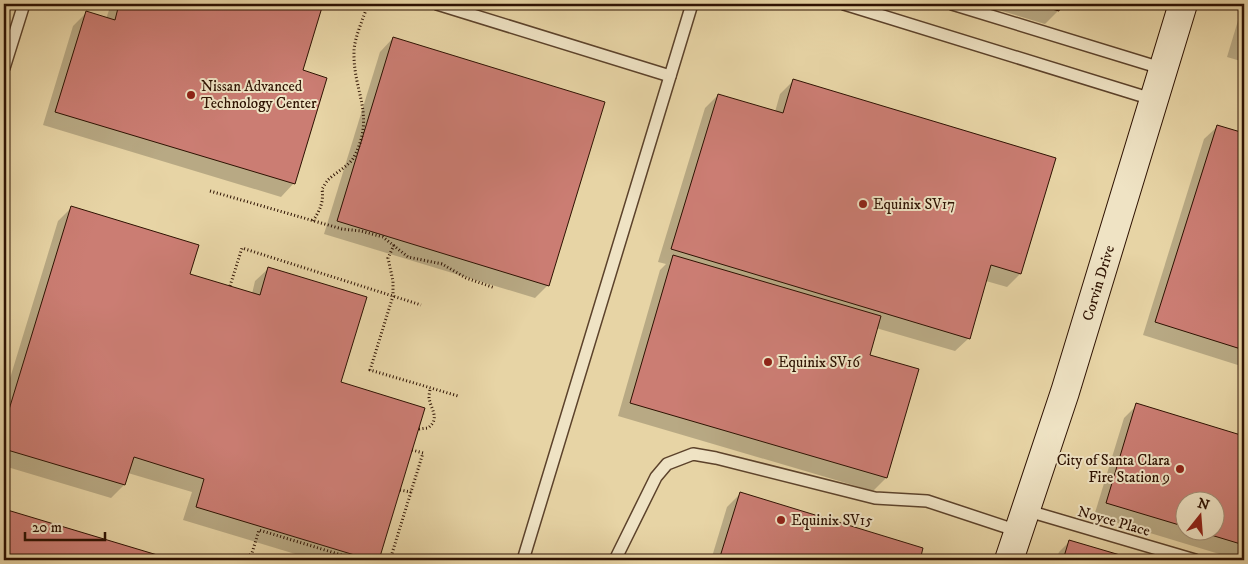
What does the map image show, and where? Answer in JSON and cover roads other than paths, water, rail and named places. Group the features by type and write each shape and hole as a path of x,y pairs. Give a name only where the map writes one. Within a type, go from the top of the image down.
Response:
{"street":[{"name":"Corvin Drive","path":"1010,560 1065,392 1183,4"}],"lane":[{"path":"4,68 24,4"},
{"path":"437,4 670,76"},
{"path":"523,560 692,4"},
{"path":"844,4 1154,100"},
{"path":"952,4 1164,69"},
{"name":"Noyce Place","path":"615,560 656,477 667,464 693,454 716,458 875,498 927,501 1195,560"}],"place":[{"name":"Nissan Advanced Technology Center","path":"191,95"},
{"name":"Equinix SV17","path":"863,204"},
{"name":"Equinix SV16","path":"768,362"},
{"name":"City of Santa Clara Fire Station 9","path":"1180,469"},
{"name":"Equinix SV15","path":"781,520"}]}
